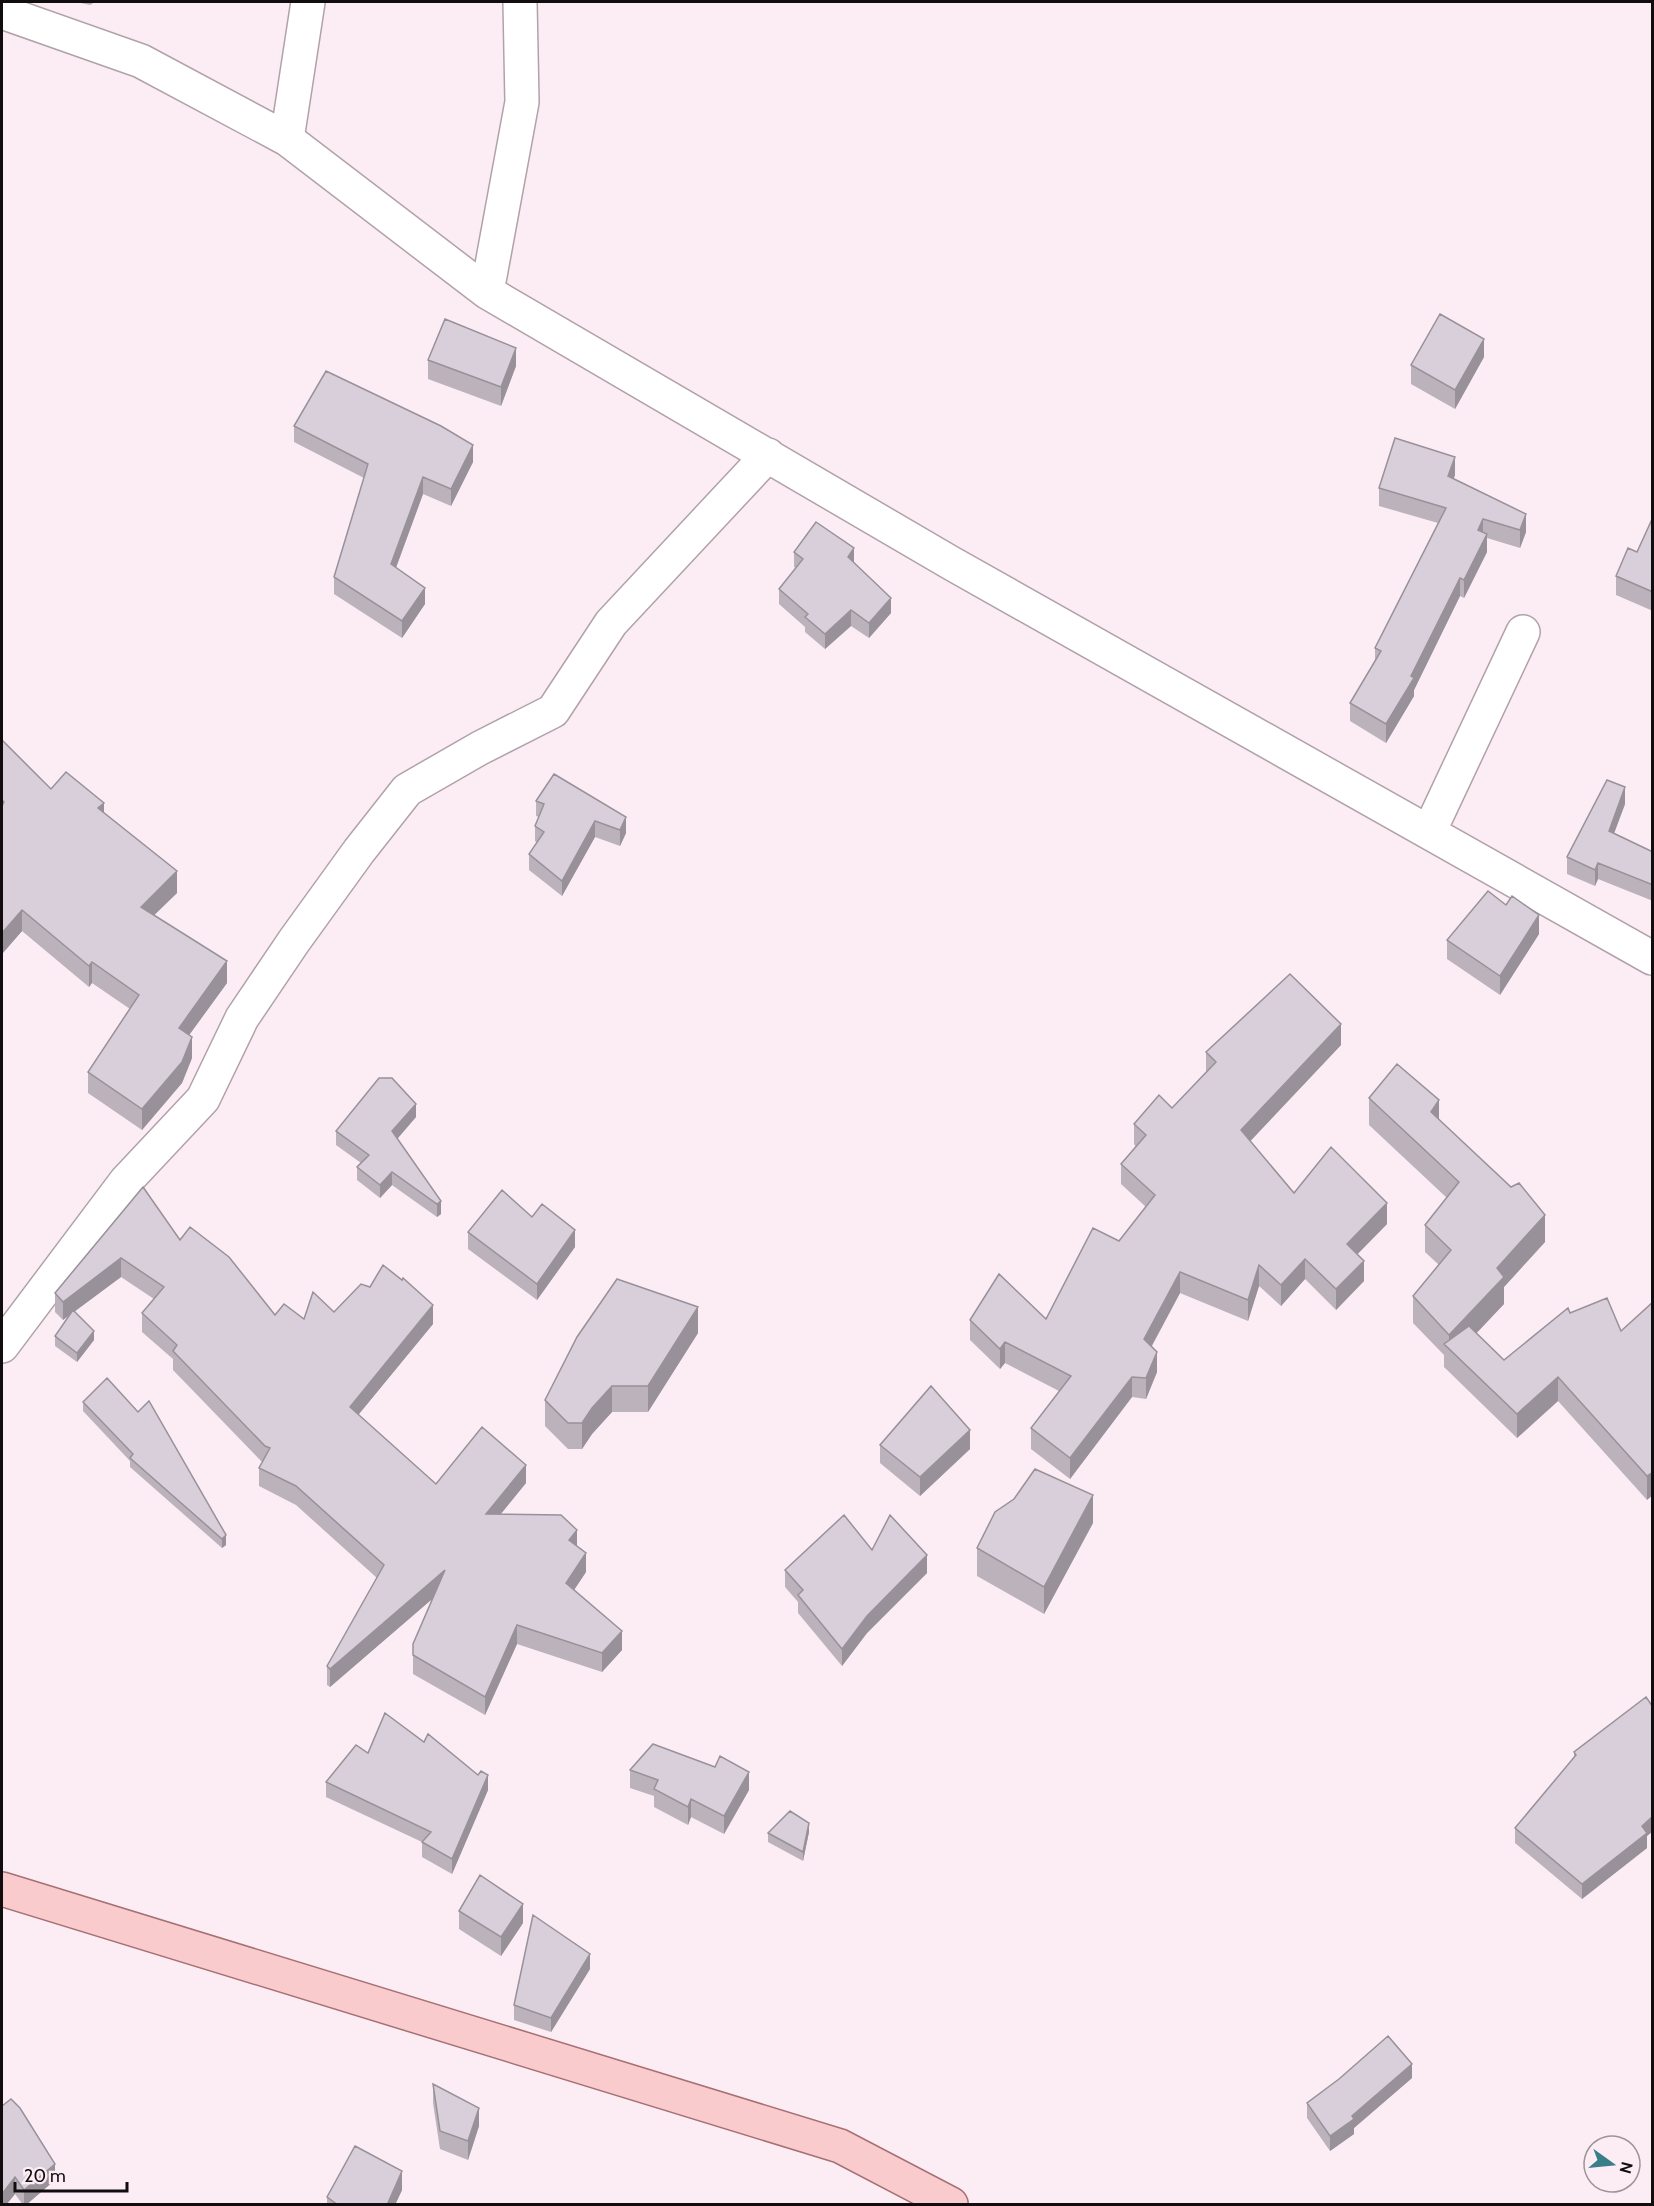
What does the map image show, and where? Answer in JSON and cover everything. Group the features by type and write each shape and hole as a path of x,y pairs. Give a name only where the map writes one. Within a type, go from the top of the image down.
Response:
{"main road":[{"path":"2,1889 840,2146 951,2205"}],"street":[{"path":"287,139 308,2"},
{"path":"487,292 522,102 520,2"},
{"path":"2,12 141,61 287,139 487,292 951,563 1653,958"},
{"path":"2,1346 126,1181 203,1099 243,1018 294,941 359,851 407,790 480,748 553,711 610,622 768,455"},
{"path":"1429,832 1523,632"}],"building":[{"path":"1440,314 1484,339 1455,390 1411,365"},
{"path":"445,319 516,348 501,387 428,360"},
{"path":"326,371 441,426 473,445 451,489 423,477 391,564 425,588 402,621 334,577 368,464 294,426"},
{"path":"1395,438 1455,457 1448,476 1526,514 1520,530 1483,519 1478,530 1487,534 1464,580 1460,578 1411,676 1414,678 1386,724 1350,703 1381,651 1375,648 1446,508 1379,488"},
{"path":"1653,517 1653,592 1616,576 1628,548 1637,552"},
{"path":"816,522 854,548 848,557 891,598 869,623 851,610 825,634 805,617 808,614 779,589 803,559 794,552"},
{"path":"2,740 51,789 66,772 104,803 98,808 177,871 141,907 227,961 179,1028 192,1037 182,1062 142,1109 88,1072 139,995 92,962 89,966 22,910 2,933 2,806 4,802 2,800"},
{"path":"554,774 626,817 620,830 595,821 562,881 529,854 544,832 535,826 544,804 536,801"},
{"path":"1607,780 1625,787 1609,831 1653,852 1653,885 1598,863 1595,870 1567,857"},
{"path":"1488,891 1506,905 1512,896 1539,915 1500,976 1447,940"},
{"path":"1290,974 1341,1024 1241,1130 1294,1193 1331,1147 1387,1203 1347,1244 1364,1261 1336,1289 1305,1259 1281,1285 1259,1265 1248,1300 1180,1272 1144,1339 1157,1352 1146,1378 1132,1377 1070,1458 1031,1428 1071,1376 1005,1342 1000,1349 970,1320 999,1274 1046,1319 1093,1228 1119,1241 1155,1195 1121,1164 1146,1135 1134,1124 1159,1095 1172,1108 1216,1062 1206,1052"},
{"path":"1397,1064 1439,1100 1431,1112 1511,1187 1519,1183 1545,1215 1497,1268 1504,1277 1449,1335 1413,1296 1451,1250 1425,1225 1459,1182 1369,1098"},
{"path":"379,1078 392,1078 416,1104 392,1131 441,1201 437,1204 392,1172 380,1185 357,1167 369,1155 336,1131"},
{"path":"143,1187 180,1240 190,1227 229,1257 275,1315 284,1304 304,1319 313,1292 334,1312 361,1284 370,1287 383,1265 402,1280 403,1278 433,1305 350,1407 436,1484 482,1427 526,1465 486,1514 561,1515 577,1530 569,1540 586,1553 566,1583 622,1631 602,1653 517,1625 485,1697 413,1655 413,1644 445,1570 330,1669 327,1666 384,1565 296,1486 259,1468 270,1448 265,1446 173,1351 177,1345 142,1313 164,1287 121,1258 63,1302 55,1293"},
{"path":"502,1190 532,1217 542,1204 575,1230 537,1284 468,1232"},
{"path":"617,1279 698,1307 648,1386 612,1386 582,1423 568,1423 545,1400 577,1337"},
{"path":"1607,1298 1621,1331 1653,1302 1653,1472 1647,1476 1558,1377 1517,1414 1444,1344 1469,1326 1504,1360 1568,1308 1570,1313"},
{"path":"73,1310 94,1331 77,1353 55,1336"},
{"path":"107,1378 138,1412 149,1401 226,1535 222,1539 130,1458 133,1454 83,1402"},
{"path":"931,1386 970,1430 920,1477 880,1445"},
{"path":"1035,1469 1093,1495 1044,1587 977,1548 995,1512 1014,1499"},
{"path":"844,1515 872,1550 890,1515 927,1555 867,1616 842,1649 798,1595 803,1590 785,1570"},
{"path":"1646,1697 1653,1707 1653,1816 1642,1826 1647,1833 1582,1884 1515,1828 1576,1755 1574,1752"},
{"path":"385,1713 424,1742 428,1734 478,1775 481,1771 488,1775 452,1859 422,1842 431,1832 326,1782 356,1745 368,1753"},
{"path":"653,1744 715,1767 720,1756 749,1772 724,1816 691,1799 688,1807 654,1789 658,1780 630,1770"},
{"path":"790,1811 809,1823 803,1852 768,1833"},
{"path":"480,1875 523,1904 501,1937 459,1911"},
{"path":"533,1915 590,1954 551,2018 514,2005"},
{"path":"1388,2036 1412,2064 1352,2116 1354,2119 1330,2136 1307,2103 1339,2079"},
{"path":"433,2084 479,2108 468,2141 440,2131"},
{"path":"11,2099 20,2108 55,2164 24,2190 15,2177 2,2194 2,2106"},
{"path":"355,2146 402,2171 387,2205 338,2205 327,2197"}]}
